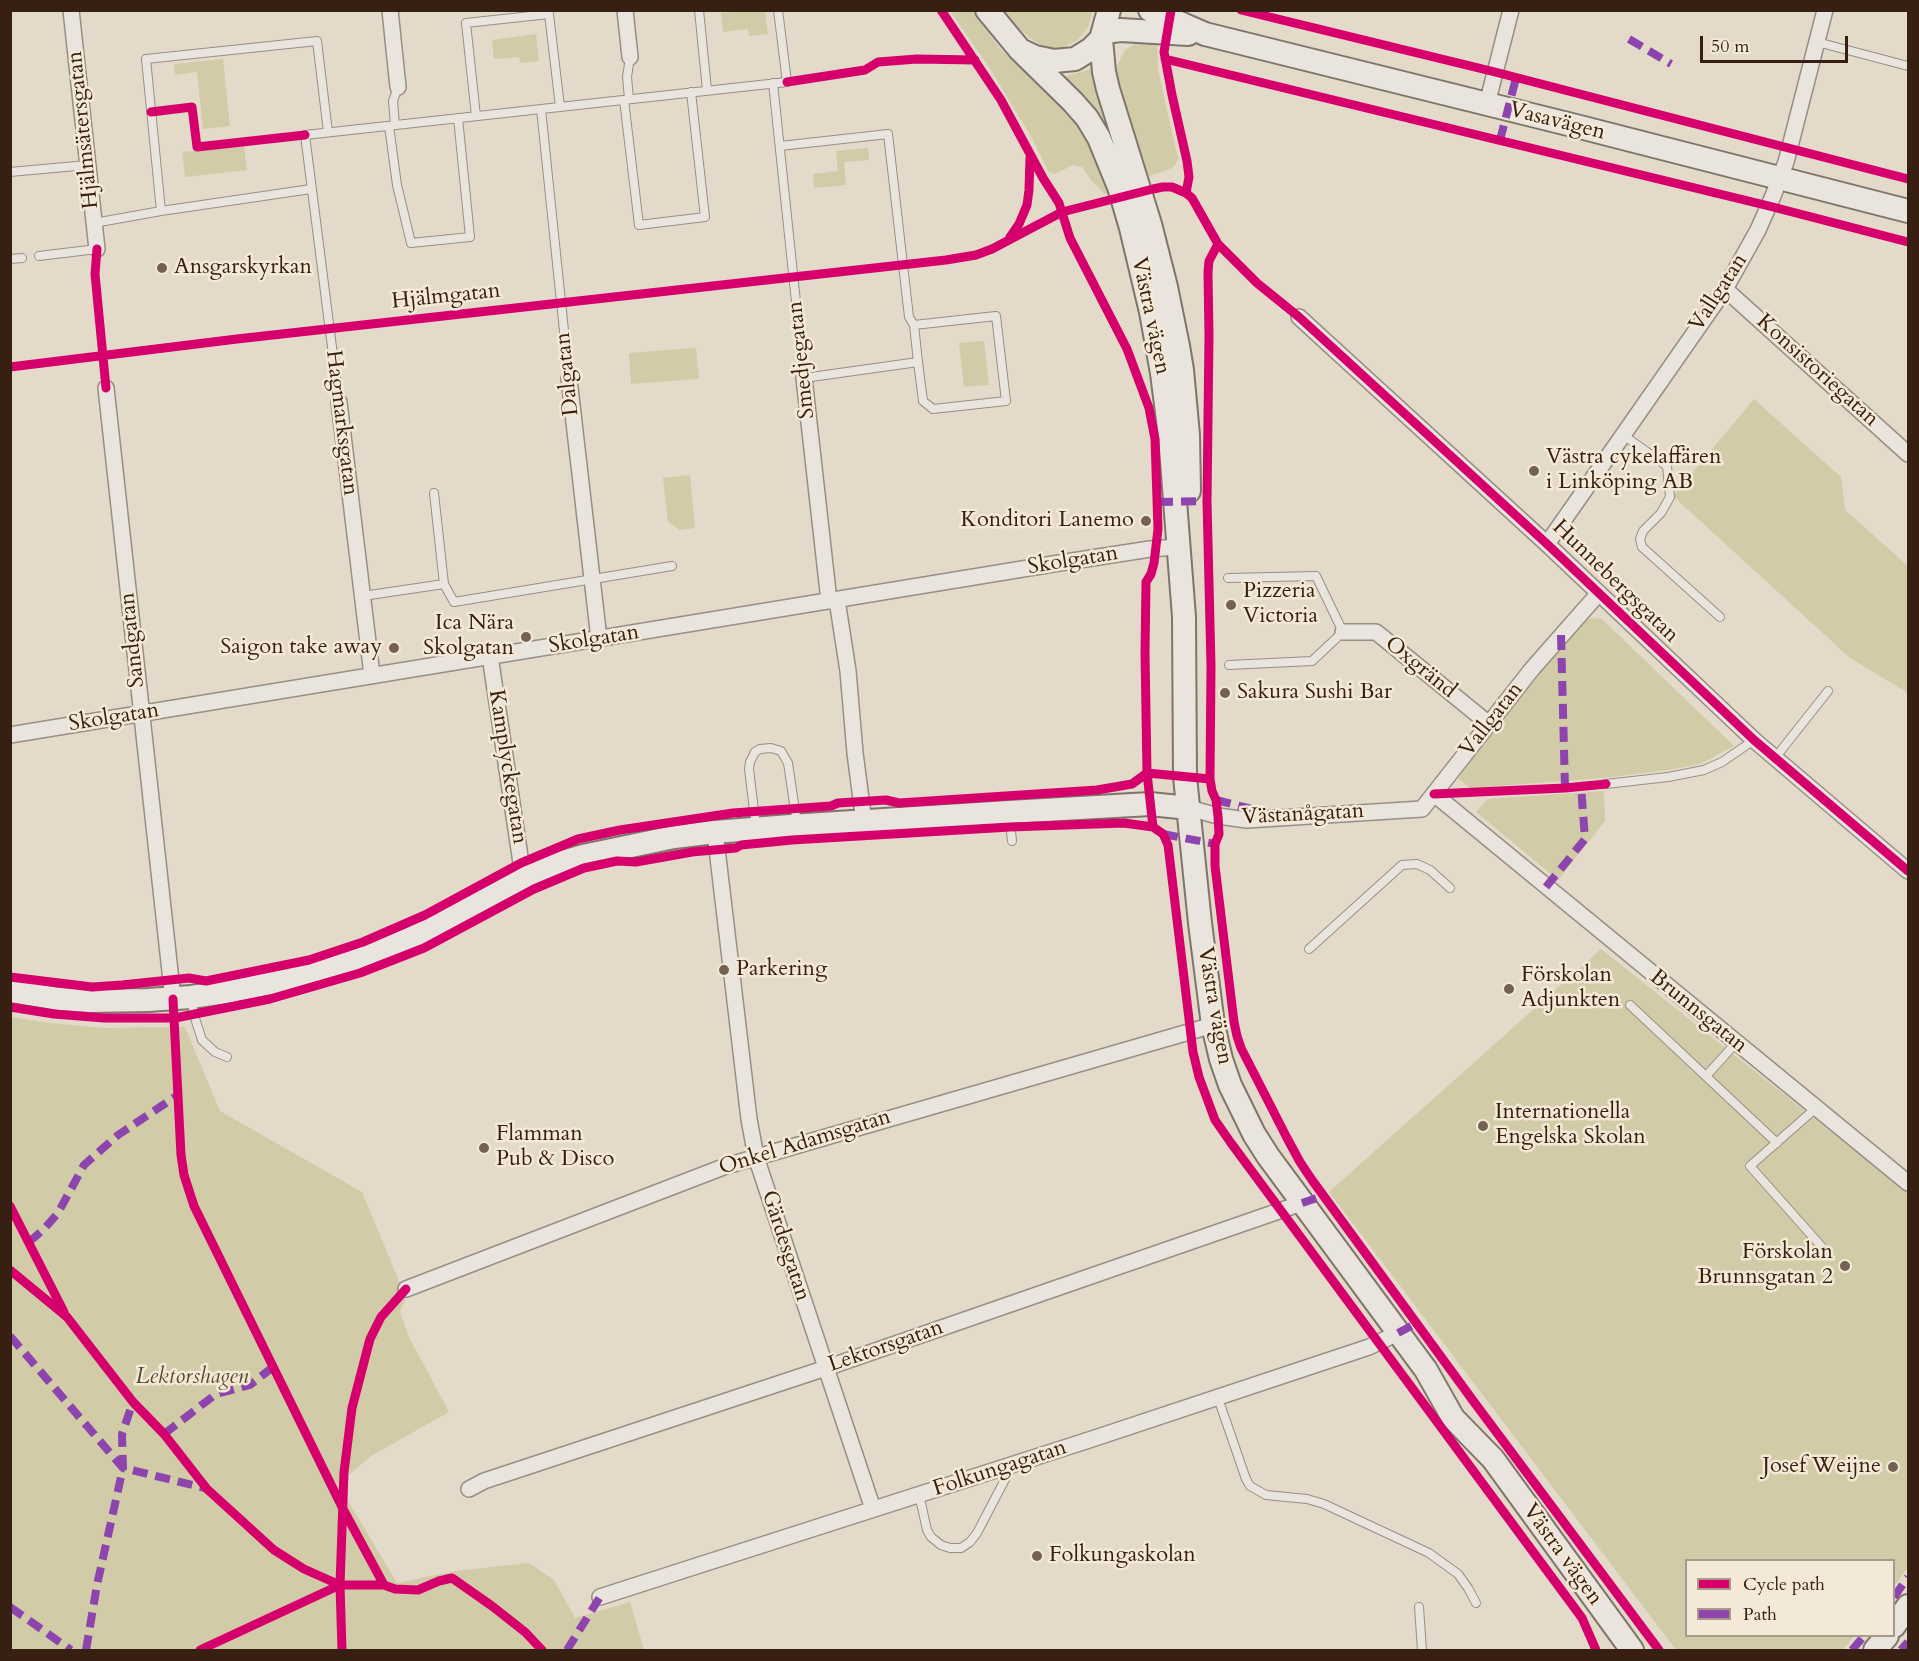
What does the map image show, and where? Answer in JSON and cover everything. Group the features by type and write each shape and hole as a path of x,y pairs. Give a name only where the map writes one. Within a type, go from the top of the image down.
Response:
{"main road":[{"name":"Västra vägen","path":"987,10 1020,50 1087,118 1102,146 1119,187 1151,312 1170,436 1184,617 1185,769 1200,923 1213,1025 1221,1059 1241,1110 1268,1156 1426,1370 1453,1418 1493,1459 1632,1650"},
{"name":"Vasavägen","path":"1150,10 1205,34 1908,211"},
{"name":"Västra vägen","path":"1104,27 1106,81 1167,287 1182,370 1188,435 1190,548 1184,617"},
{"path":"1020,50 1035,57 1066,61 1087,53 1104,27"},
{"name":"Vasavägen","path":"1104,27 1121,30 1205,34"},
{"name":"Västanågatan","path":"10,992 90,1001 182,998 281,981 326,970 410,939 527,877 562,862 662,839 715,832 1009,812 1150,804 1189,808"},
{"path":"1895,1623 1908,1606"},
{"path":"1875,1650 1885,1637"}],"street":[{"name":"Hjälmsätersgatan","path":"71,10 97,249"},
{"path":"390,10 398,87"},
{"path":"625,10 630,57"},
{"path":"1487,104 1511,10"},
{"name":"Vallgatan","path":"1547,544 1725,289 1758,230 1780,178 1825,10"},
{"name":"Konsistoriegatan","path":"1725,289 1908,453"},
{"name":"Hunnebergsgatan","path":"1299,317 1547,544 1754,740 1908,871"},
{"name":"Smedjegatan","path":"804,378 833,600 848,671 864,822"},
{"name":"Dalgatan","path":"569,379 599,639"},
{"name":"Sandgatan","path":"106,388 141,714 182,998"},
{"name":"Hagmarksgatan","path":"339,402 372,675"},
{"name":"Skolgatan","path":"10,735 1136,551 1177,547"},
{"name":"Vallgatan","path":"1434,794 1532,669 1599,593"},
{"name":"Oxgränd","path":"1342,632 1376,632 1489,724"},
{"name":"Kamplyckegatan","path":"490,656 521,863 527,877"},
{"name":"Västanågatan","path":"1189,808 1218,816 1247,820 1278,819 1422,808 1434,794"},
{"name":"Brunnsgatan","path":"1434,794 1908,1183"},
{"name":"Gärdesgatan","path":"715,832 749,1119 756,1157 873,1509"},
{"name":"Onkel Adamsgatan","path":"406,1289 726,1166 1213,1025"},
{"name":"Lektorsgatan","path":"469,1489 484,1481 826,1368 1302,1203"},
{"name":"Folkungagatan","path":"600,1597 1218,1398 1370,1347 1398,1333"}],"lane":[{"path":"699,10 707,90"},
{"path":"161,210 146,59 317,41 328,132 787,82 778,10"},
{"path":"476,116 466,23 549,14 560,106"},
{"path":"1817,42 1908,66"},
{"path":"630,57 626,99 639,225 705,217 690,92"},
{"name":"Smedjegatan","path":"773,83 804,378"},
{"path":"398,87 393,101 392,125 397,185 411,243 470,237 459,118"},
{"name":"Dalgatan","path":"541,109 569,379"},
{"name":"Hagmarksgatan","path":"328,132 305,135 339,402"},
{"path":"780,146 888,134 909,317 914,325 923,401 933,409 1006,401 996,316 914,325"},
{"path":"10,172 87,165"},
{"path":"94,223 161,210 311,189"},
{"path":"39,256 97,249"},
{"path":"10,259 22,258"},
{"path":"804,378 918,362"},
{"path":"1623,435 1667,466 1670,497 1661,513 1642,531 1640,539 1642,547 1720,617"},
{"path":"434,493 444,584 454,602 672,566"},
{"path":"1228,578 1316,576 1342,632 1312,661 1229,665"},
{"path":"363,596 444,584"},
{"path":"1775,758 1828,691"},
{"path":"1606,784 1668,777 1704,770 1722,762 1754,740"},
{"path":"756,829 750,762 755,752 771,748 781,752 788,763 798,826"},
{"path":"1009,812 1012,841"},
{"path":"1309,949 1402,865 1417,864 1430,870 1450,888"},
{"path":"182,998 194,1015 202,1040 215,1052 227,1058"},
{"path":"1630,1005 1777,1143"},
{"path":"1706,1076 1736,1043"},
{"path":"1816,1108 1750,1166 1821,1246"},
{"path":"1218,1398 1250,1486 1266,1495 1307,1499 1324,1504 1429,1553 1458,1574 1476,1603"},
{"path":"919,1494 927,1530 931,1537 941,1545 961,1548 977,1533 1013,1464"},
{"path":"1419,1607 1422,1650"}],"green space":[{"path":"765,11 768,34 749,36 748,29 723,32 721,13"},
{"path":"950,11 972,11 1002,51 1070,111 1093,147 1110,194 1105,194 1082,167 1073,165 1055,174 1048,171 1033,140 989,67"},
{"path":"1002,11 1093,11 1088,27 1078,40 1055,49 1034,41"},
{"path":"536,34 539,61 520,63 519,57 494,59 492,40"},
{"path":"1157,40 1158,69 1178,159 1172,168 1149,176 1120,90 1116,68 1125,50 1135,44"},
{"path":"223,59 230,126 203,129 197,72 175,75 174,64"},
{"path":"1092,69 1097,91 1117,152 1063,77"},
{"path":"244,146 247,170 185,177 182,152"},
{"path":"868,148 869,160 844,162 846,185 814,188 813,174 838,171 836,151"},
{"path":"984,341 989,385 964,387 959,343"},
{"path":"696,348 699,379 631,384 629,353"},
{"path":"1754,399 1841,477 1845,510 1908,566 1908,693 1850,658 1673,496"},
{"path":"690,475 695,528 680,530 668,522 663,478"},
{"path":"1591,618 1602,619 1734,746 1700,764 1668,770 1604,778 1470,788 1458,778 1536,677 1582,623"},
{"path":"1604,791 1605,821 1558,880 1476,812 1488,799"},
{"path":"1601,949 1908,1193 1908,1567 1895,1585 1895,1559 1685,1559 1685,1637 1853,1637 1843,1650 1676,1650 1329,1192"},
{"name":"Lektorshagen","path":"10,1017 103,1028 185,1027 220,1111 362,1192 406,1298 400,1312 409,1337 449,1412 371,1456 338,1484 397,1583 455,1571 529,1563 554,1580 575,1618 630,1602 644,1650 11,1650"}],"marked path":[{"path":"1629,39 1671,64"},
{"path":"1500,140 1516,78"},
{"path":"1158,502 1207,501"},
{"path":"1561,635 1565,788"},
{"path":"1546,887 1585,839 1581,786"},
{"path":"1216,800 1260,811 1278,819"},
{"path":"1163,834 1215,844"},
{"path":"1213,1025 1234,1022"},
{"path":"29,1242 58,1213 84,1165 118,1135 178,1095"},
{"path":"1302,1203 1323,1196"},
{"path":"1398,1333 1417,1323"},
{"path":"10,1336 123,1468 205,1488"},
{"path":"164,1434 216,1394 250,1385 273,1367"},
{"path":"86,1650 97,1585 123,1468 122,1434 133,1402"},
{"path":"1895,1596 1908,1577"},
{"path":"567,1650 600,1597"},
{"path":"10,1607 71,1650"},
{"path":"1852,1650 1863,1637"},
{"path":"1901,1650 1908,1642"}],"cycle path":[{"path":"941,10 1001,100 1059,203 1070,238 1127,349 1149,408 1155,439 1158,529 1154,563 1146,582 1147,773 1153,827 1163,834 1168,845 1193,1052 1199,1077 1215,1120 1582,1618 1596,1650"},
{"path":"1171,10 1164,52 1187,161 1189,177 1186,193"},
{"path":"1241,10 1495,72 1908,179"},
{"path":"787,82 865,70 878,62 917,59 975,60"},
{"path":"1165,59 1908,242"},
{"path":"151,112 192,107 197,147 305,135"},
{"path":"1010,237 1019,224 1027,205 1030,158"},
{"name":"Hjälmgatan","path":"10,367 237,339 946,260 976,255 992,249 1062,212 1153,189 1172,187 1192,198 1218,244 1257,283 1299,317 1547,544 1754,740 1908,871"},
{"path":"1218,244 1209,261 1208,272 1207,501 1211,666 1210,779 1218,816 1219,834 1215,844 1215,866 1237,1036 1287,1138 1312,1180 1659,1650"},
{"path":"97,249 95,274 106,388"},
{"path":"10,977 92,987 189,978 206,981 309,960 363,942 425,915 521,863 578,839 620,830 733,813 831,806 838,803 886,800 899,803 1097,790 1132,784 1147,773 1210,779"},
{"path":"1434,794 1606,784"},
{"path":"10,1007 54,1014 104,1018 175,1018 270,999 360,973 424,948 534,889 584,868 617,861 636,862 692,852 736,848 741,845 792,840 1010,827 1124,823 1153,827"},
{"path":"173,999 181,1155 184,1175 194,1206 343,1509 384,1585"},
{"path":"10,1206 64,1312"},
{"path":"10,1270 67,1317 133,1402 164,1434 207,1489 274,1550 304,1569 340,1585 384,1585 395,1589 418,1590 452,1578 525,1632 542,1650"},
{"path":"342,1650 340,1585 344,1472 352,1408 370,1339 381,1317 406,1289"},
{"path":"200,1650 340,1585"}],"place":[{"name":"Ansgarskyrkan","path":"162,268"},
{"name":"Västra cykelaffären i Linköping AB","path":"1534,471"},
{"name":"Konditori Lanemo","path":"1146,521"},
{"name":"Pizzeria Victoria","path":"1231,605"},
{"name":"Ica Nära Skolgatan","path":"526,637"},
{"name":"Saigon take away","path":"394,648"},
{"name":"Sakura Sushi Bar","path":"1225,693"},
{"name":"Parkering","path":"724,970"},
{"name":"Förskolan Adjunkten","path":"1509,989"},
{"name":"Internationella Engelska Skolan","path":"1483,1126"},
{"name":"Flamman Pub & Disco","path":"484,1148"},
{"name":"Förskolan Brunnsgatan 2","path":"1845,1266"},
{"name":"Josef Weijne","path":"1893,1467"},
{"name":"Folkungaskolan","path":"1037,1556"}]}
